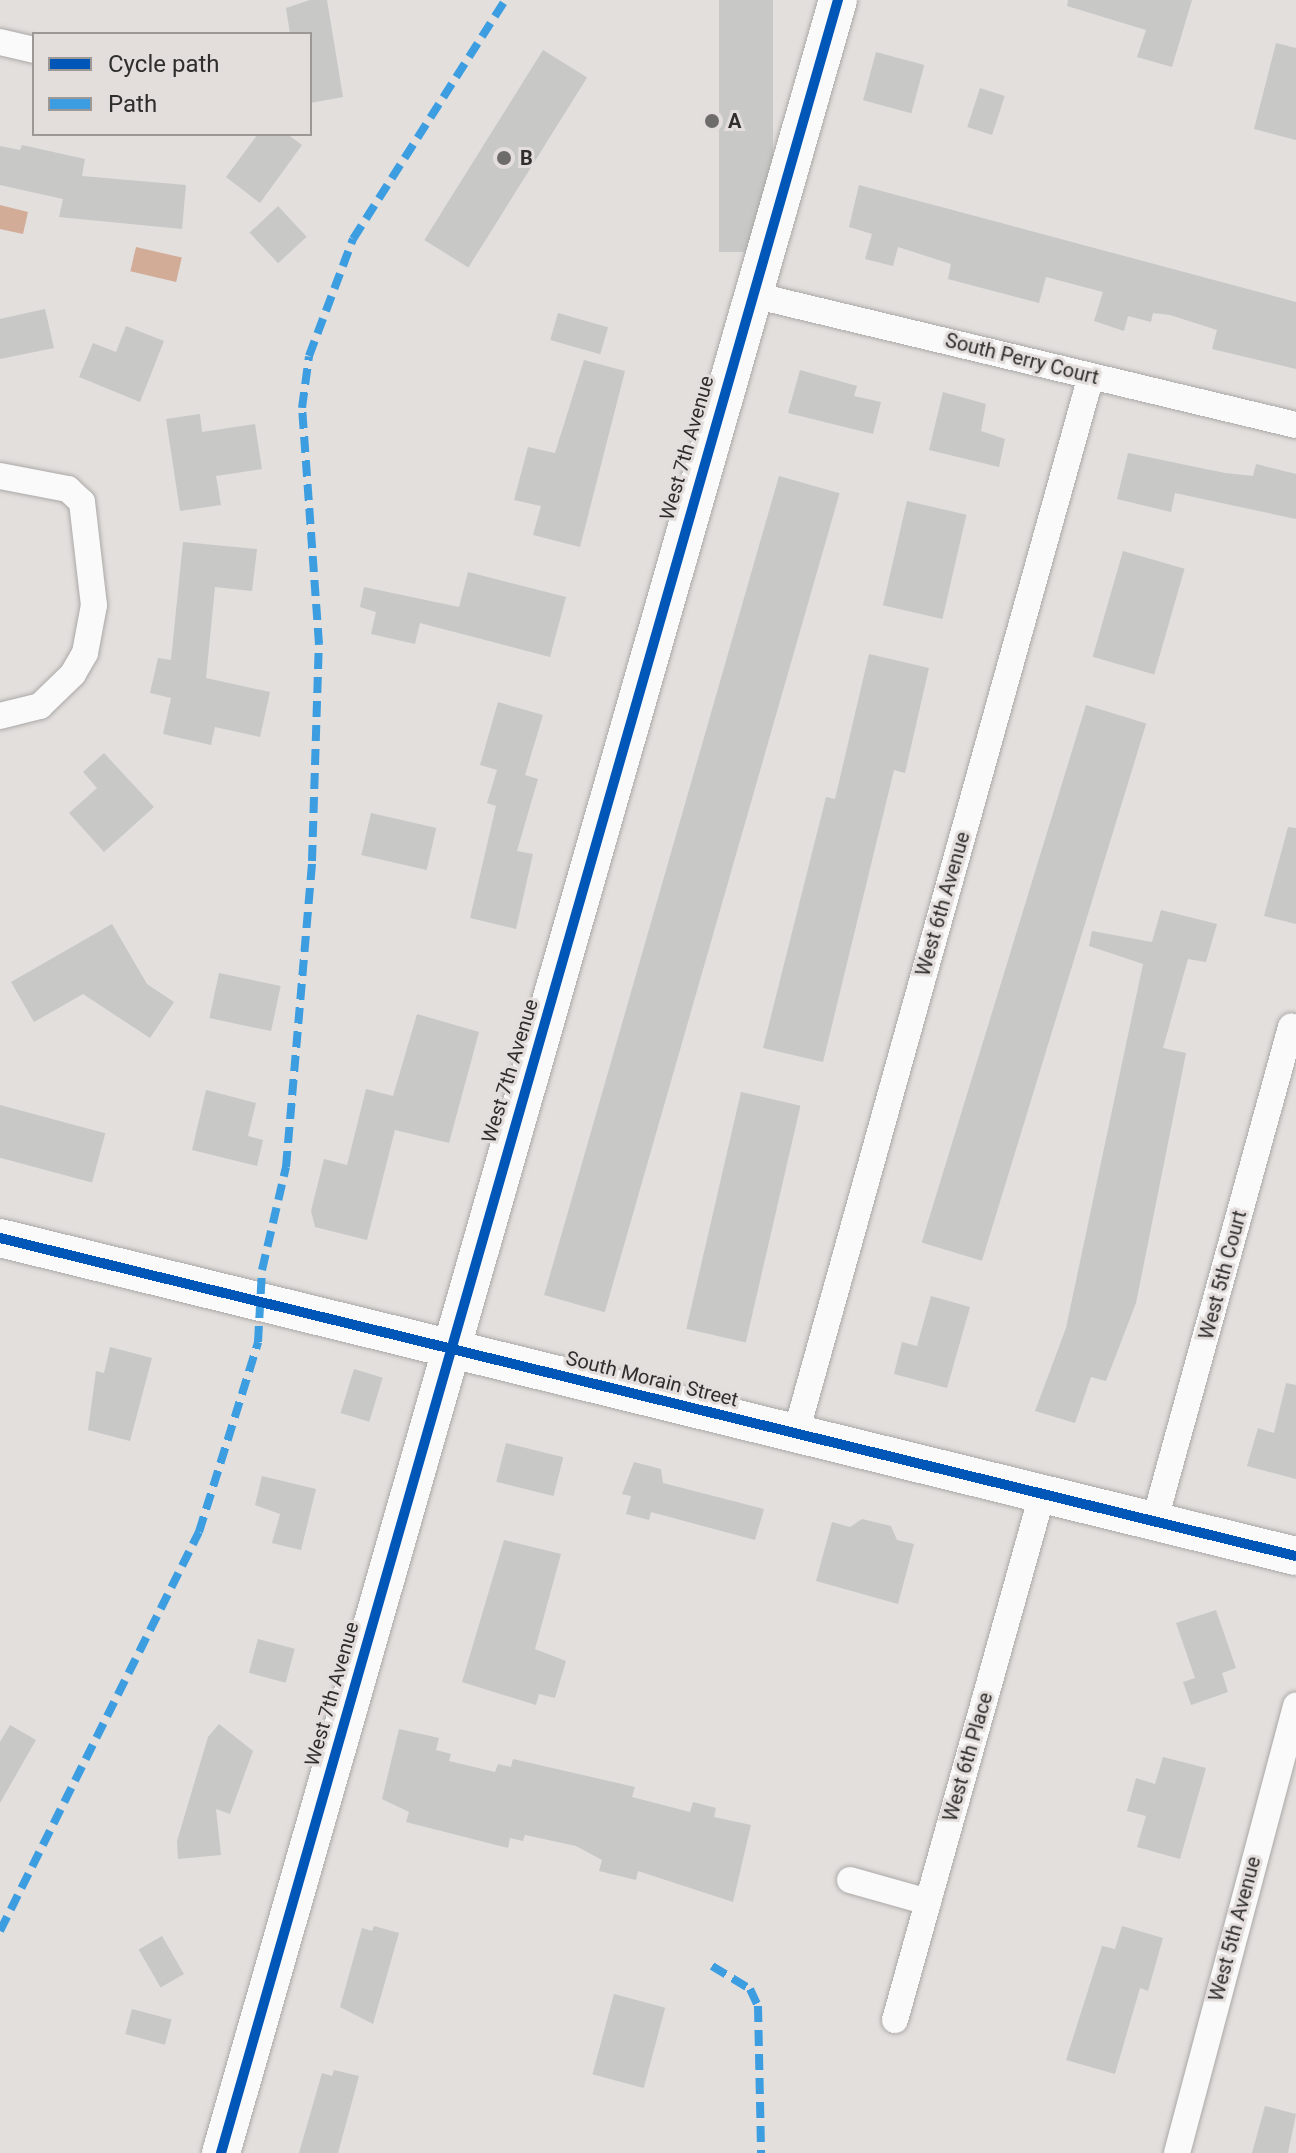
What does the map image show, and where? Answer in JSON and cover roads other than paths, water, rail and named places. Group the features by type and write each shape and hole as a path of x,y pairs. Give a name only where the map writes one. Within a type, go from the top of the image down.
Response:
{"street":[{"name":"West 7th Avenue","path":"221,2153 749,294 838,0"},
{"path":"0,42 32,50"},
{"name":"South Perry Court","path":"749,294 1296,425"},
{"name":"West 6th Avenue","path":"796,1433 1091,376"},
{"path":"0,476 68,489 82,502 94,605 85,653 73,674 40,706 0,716"},
{"name":"West 5th Court","path":"1154,1523 1291,1027"},
{"name":"South Morain Street","path":"0,1238 1296,1556"},
{"name":"West 6th Place","path":"895,2020 1042,1495"},
{"name":"West 5th Avenue","path":"1177,2153 1296,1706"},
{"path":"850,1880 928,1902"}],"place":[{"name":"A","path":"712,121"},
{"name":"B","path":"504,158"}]}
